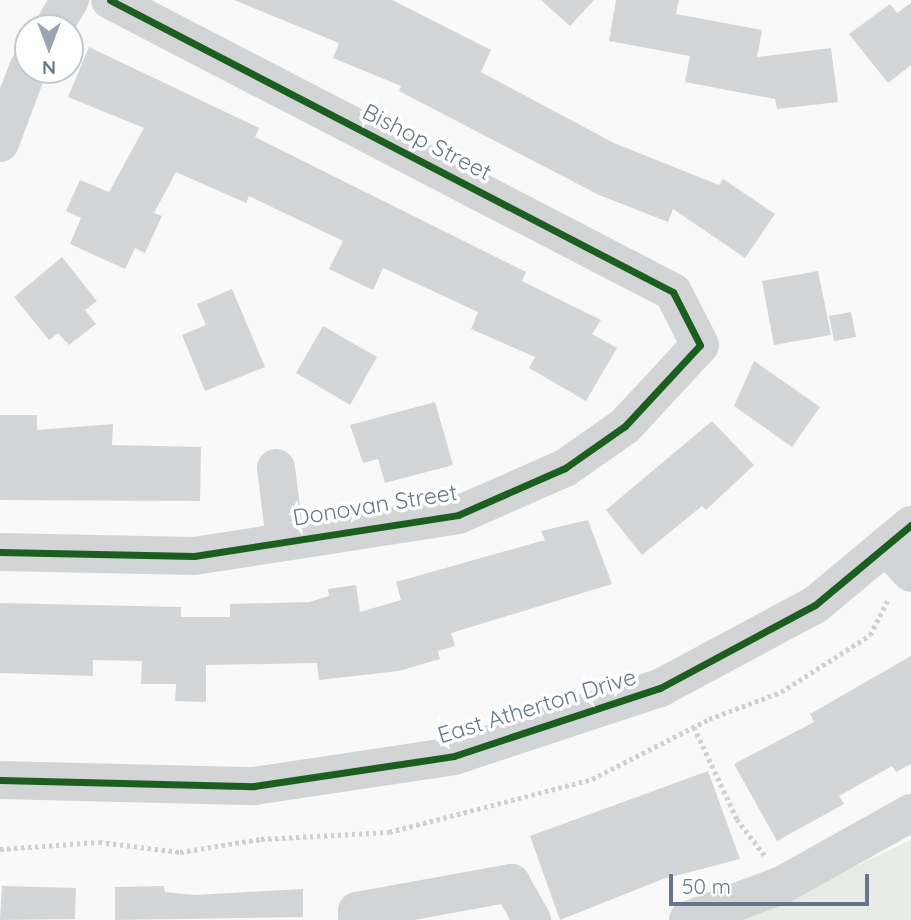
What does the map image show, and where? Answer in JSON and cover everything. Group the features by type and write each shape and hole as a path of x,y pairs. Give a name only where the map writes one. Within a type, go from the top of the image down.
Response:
{"street":[{"name":"Bishop Street","path":"110,0 673,292 700,345"},
{"path":"0,143 22,84"},
{"name":"Donovan Street","path":"0,552 194,556 457,515 565,468 625,426 700,345"},
{"path":"276,468 285,540"},
{"name":"East Atherton Drive","path":"0,780 254,786 454,756 660,688 815,605 903,548"},
{"path":"688,920 782,885 911,813"},
{"path":"357,920 357,911 511,883 532,920"}],"path":[{"path":"694,727 737,819 782,885"}],"shaded area":[{"path":"911,840 911,920 741,920"}],"building":[{"path":"234,0 392,0 491,50 481,72 614,143 719,185 723,179 775,214 745,258 673,209 668,222 599,195 399,91 401,86 333,58 339,43"},
{"path":"541,0 594,0 570,26"},
{"path":"616,0 679,0 676,14 762,30 757,57 831,48 838,102 777,109 775,99 685,82 690,56 609,41"},
{"path":"911,3 911,65 888,83 849,34 890,4 897,13"},
{"path":"89,47 259,128 255,137 526,272 522,281 601,320 592,334 617,348 586,401 529,368 535,357 471,329 478,312 383,268 373,290 329,269 343,241 249,196 246,203 176,172 154,213 162,216 145,253 135,248 125,269 70,244 81,218 66,211 80,180 109,192 144,128 68,97 73,84 84,84 84,59"},
{"path":"62,257 97,301 85,310 96,324 69,345 58,333 49,340 14,297"},
{"path":"818,271 831,335 774,345 762,281"},
{"path":"232,289 265,367 205,391 182,335 206,325 197,304"},
{"path":"851,312 856,337 834,341 829,316"},
{"path":"323,326 377,357 350,405 296,373"},
{"path":"754,361 820,407 792,447 734,406"},
{"path":"435,402 453,465 385,483 378,459 363,463 350,425"},
{"path":"0,415 37,415 37,430 113,424 112,445 201,447 200,501 0,500"},
{"path":"712,421 754,465 706,510 702,506 642,555 606,510"},
{"path":"588,520 612,584 451,633 455,646 438,651 440,659 399,671 319,680 317,663 206,665 206,702 175,701 176,684 141,684 142,661 93,660 93,676 0,673 0,603 181,607 181,617 230,617 230,604 309,602 329,596 328,589 356,585 360,612 401,600 396,582 545,540 541,531"},
{"path":"911,656 911,764 896,772 892,766 839,796 844,804 777,841 734,764 814,722 810,714"},
{"path":"708,771 740,859 663,879 560,920 530,836"},
{"path":"2,886 76,888 75,919 0,920"},
{"path":"164,886 165,892 195,895 303,889 303,917 115,920 115,887"}],"cycle path":[{"path":"0,552 194,556 458,515 565,468 625,426 700,345 673,292 110,0"},
{"path":"0,780 254,786 454,756 660,688 815,605 911,525"}]}
